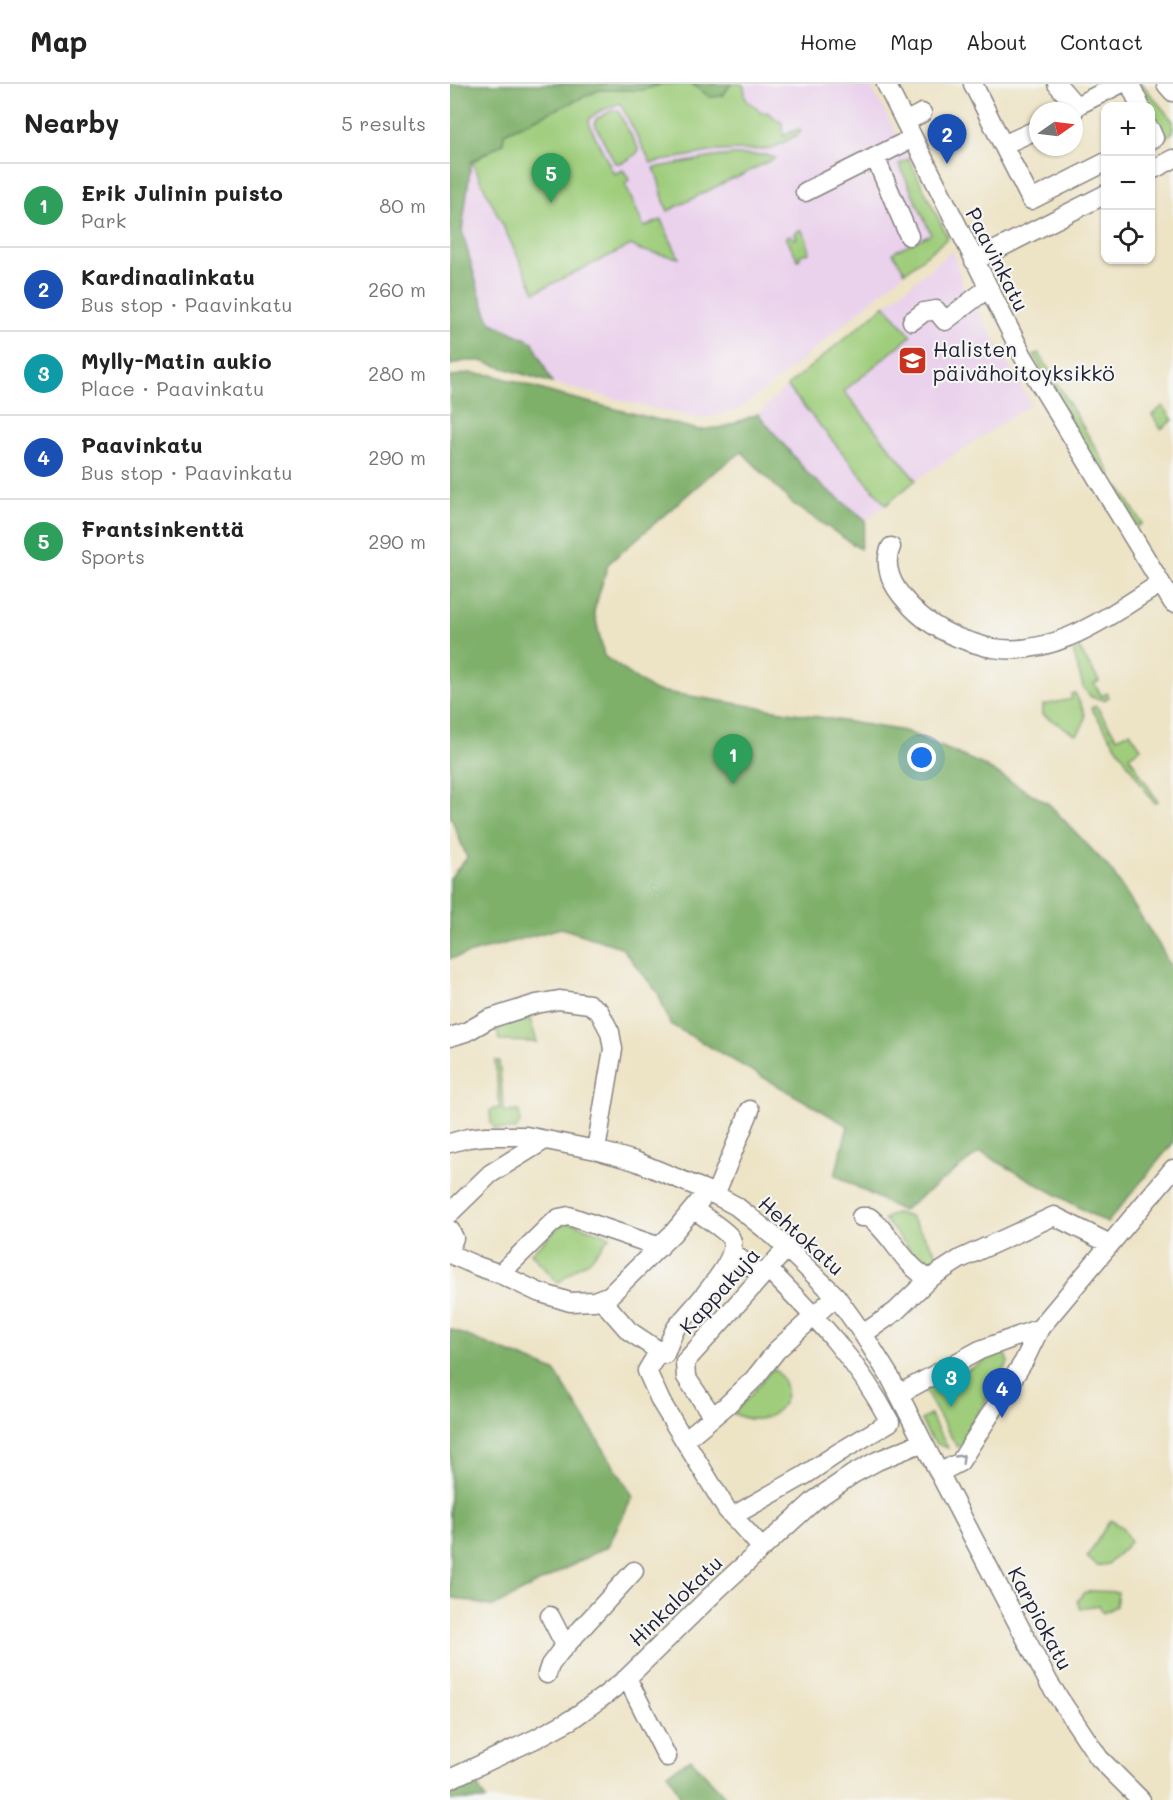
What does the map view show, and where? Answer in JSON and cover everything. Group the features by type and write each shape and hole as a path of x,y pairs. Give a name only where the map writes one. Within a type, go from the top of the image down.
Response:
{"street":[{"name":"Paavinkatu","path":"886,84 974,261 1043,391 1173,603"},
{"path":"973,84 1031,200 1101,165"},
{"path":"1057,84 1070,102"},
{"path":"1083,105 1128,84 1138,102"},
{"path":"1166,84 1173,92"},
{"path":"805,192 875,157 909,130 922,113"},
{"path":"1003,145 1029,133"},
{"path":"875,157 909,236"},
{"path":"1155,168 1173,159"},
{"path":"974,261 1101,197"},
{"path":"912,321 924,312 936,310 945,321 988,288"},
{"path":"891,547 887,557 887,567 896,588 916,613 941,630 958,638 991,648 1011,650 1067,638 1085,630 1161,583"},
{"path":"450,1037 466,1032 489,1019 536,1004 559,1000 589,1004 599,1011 610,1032 613,1049 596,1150"},
{"path":"450,1254 538,1292 570,1302 594,1301 610,1295 674,1233 693,1209 712,1193 750,1110"},
{"name":"Hehtokatu","path":"450,1143 486,1136 526,1136 596,1150 652,1168 712,1193 736,1206 756,1220 836,1296 890,1377 922,1442"},
{"path":"450,1213 490,1174 543,1141"},
{"path":"939,1473 960,1462 1024,1361 1040,1328 1173,1169"},
{"path":"693,1209 730,1237 732,1253 727,1265 692,1307 647,1371 661,1402 727,1510 762,1548"},
{"path":"863,1334 895,1312 929,1279 960,1259 1054,1215 1110,1244"},
{"path":"500,1274 550,1224 569,1216 660,1247"},
{"path":"861,1217 869,1216 880,1225 918,1274 929,1279"},
{"path":"450,1230 454,1238 450,1249"},
{"name":"Kappakuja","path":"685,1362 787,1248"},
{"path":"732,1253 765,1272 815,1316 862,1375 890,1422 806,1475 733,1516"},
{"path":"685,1440 754,1379 777,1350 836,1296"},
{"path":"601,1299 629,1331 662,1352 685,1362 686,1377 713,1416"},
{"path":"899,1394 980,1350 1040,1328"},
{"path":"1006,1341 1017,1357 1024,1361"},
{"name":"Karpiokatu","path":"922,1442 1048,1683 1098,1758 1141,1800"},
{"name":"Hinkalokatu","path":"450,1779 560,1726 604,1696 627,1678 815,1500 853,1474 922,1442"},
{"path":"547,1674 550,1665 566,1645 634,1571"},
{"path":"550,1616 566,1645"},
{"path":"627,1678 667,1757"}],"shaded area":[{"path":"662,84 692,84 710,97 722,96 731,84 870,84 905,149 948,238 778,380 737,410 701,419 552,383 533,342 490,322 462,231 471,162 503,143"},
{"name":"Halisten päivähoitoyksikkö","path":"953,250 962,283 1031,404 916,480 866,520 810,476 758,414 787,386"}],"green space":[{"path":"450,84 662,84 643,90 599,90 504,133 503,143 471,162 462,231 479,292 490,322 533,342 552,383 481,361 465,361 450,365"},
{"path":"662,84 692,84 710,97 722,96 731,84 742,84 746,100 761,113 767,112 782,123 783,136 798,129 801,131 771,149 714,151 651,163 620,103 598,112 589,119 590,126 614,174 623,170 629,181 625,184 644,227 661,220 679,258 640,250 631,245 535,292 472,162 503,143 504,133 599,90 643,90"},
{"path":"692,84 731,84 722,96 710,97"},
{"path":"1114,84 1142,84 1173,121 1173,132 1157,143 1155,140 1155,102 1127,102"},
{"path":"613,110 618,111 639,150 628,160 618,163 615,163 595,124 596,119"},
{"path":"733,155 766,155 775,158 668,211 654,168"},
{"path":"909,159 948,238 905,272 893,253 931,234 899,164"},
{"path":"801,229 807,240 809,253 800,255 798,260 786,237 791,235 793,239 797,238 795,233"},
{"path":"885,305 911,336 844,391 916,480 886,505 787,386"},
{"path":"1039,353 1111,474 1106,479 1052,389 1034,355"},
{"path":"468,373 493,375 556,394 699,430 725,427 758,414 810,476 866,520 860,549 792,503 742,452 709,476 608,564 594,611 604,656 653,690 905,731 981,764 1049,804 1111,870 1163,951 1173,973 1173,1143 1107,1223 980,1152 902,1211 835,1175 848,1126 670,1024 658,993 621,947 561,928 450,959 450,878 467,858 450,815 450,377"},
{"path":"1163,406 1173,420 1161,429 1152,415"},
{"path":"1118,488 1142,523 1137,527 1113,490"},
{"path":"1077,645 1099,681 1094,684 1102,696 1107,693 1109,697 1104,700 1091,697 1083,687 1073,650"},
{"path":"1075,693 1085,717 1082,727 1075,734 1043,715 1043,705 1072,699 1071,694"},
{"path":"1096,706 1117,738 1130,732 1141,748 1129,756 1158,802 1154,803 1091,708"},
{"path":"530,1019 537,1042 500,1041 495,1023"},
{"path":"495,1061 499,1061 504,1112 519,1111 520,1122 516,1130 496,1129 491,1124 490,1111 500,1108"},
{"path":"896,1213 910,1217 943,1261 928,1271 884,1219"},
{"path":"569,1222 610,1236 589,1261 576,1268 558,1283 531,1253 561,1225"},
{"path":"450,1329 555,1371 633,1496 608,1546 493,1607 450,1597"},
{"path":"1000,1353 1007,1356 1008,1363 969,1429 966,1441 957,1447 924,1389 929,1385 938,1386"},
{"path":"773,1368 782,1378 786,1389 785,1399 780,1408 760,1419 747,1418 733,1413 749,1397"},
{"path":"930,1415 948,1448 934,1442 926,1430 921,1420"},
{"path":"1110,1520 1122,1527 1130,1542 1108,1564 1097,1566 1087,1557"},
{"path":"1118,1592 1116,1606 1103,1613 1099,1605 1081,1609 1077,1602 1083,1593"},
{"path":"691,1759 728,1800 682,1800 668,1773"},
{"path":"476,1783 486,1800 450,1800 450,1794"}],"place":[{"name":"Kardinaalinkatu","path":"947,164"},
{"name":"Frantsinkenttä","path":"551,203"},
{"name":"Halisten päivähoitoyksikkö","path":"912,360"},
{"name":"Erik Julinin puisto","path":"733,784"},
{"name":"Mylly-Matin aukio","path":"951,1407"},
{"name":"Paavinkatu","path":"1002,1418"}]}
